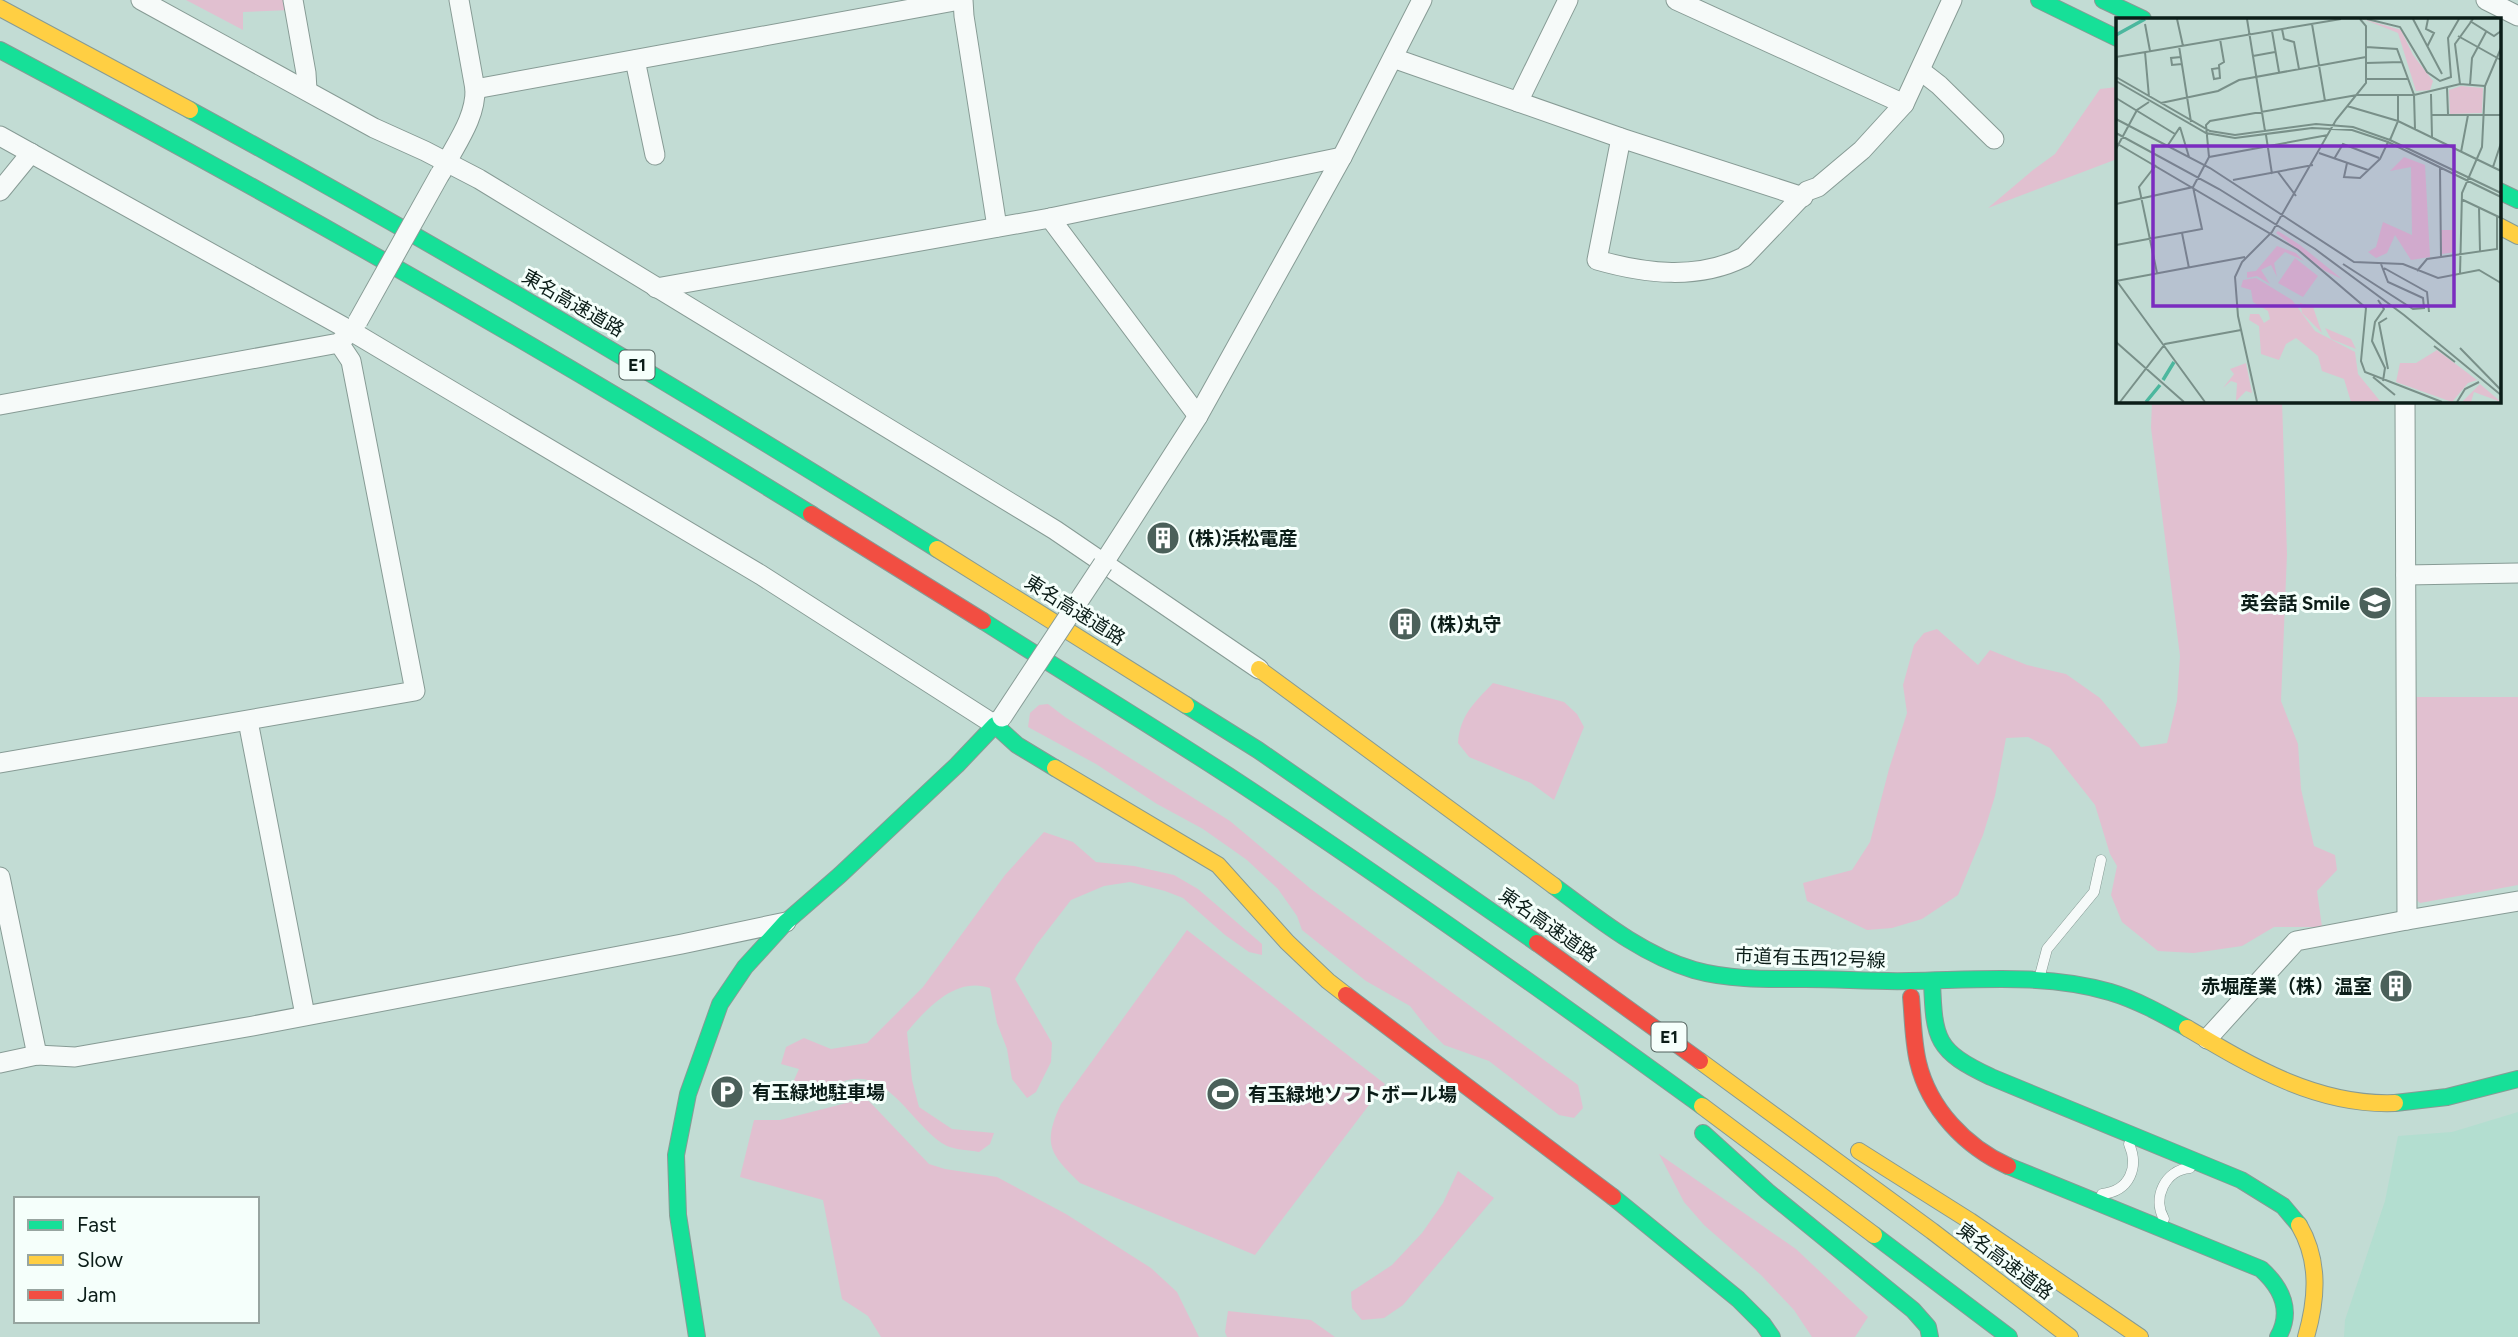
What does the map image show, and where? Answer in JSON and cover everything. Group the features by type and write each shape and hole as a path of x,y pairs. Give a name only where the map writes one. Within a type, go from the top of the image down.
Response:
{"main road":[{"path":"2039,0 2116,38"},
{"path":"2103,0 2141,18"},
{"name":"東名高速道路","path":"0,8 305,173 572,325 1258,750 1593,982 1921,1223 2070,1337"},
{"name":"E1","path":"0,50 275,198 553,357 813,515 1237,782 1354,860 1571,1013 1737,1133 2009,1337"},
{"path":"2500,191 2518,200"},
{"path":"2500,227 2518,236"},
{"name":"市道有玉西12号線","path":"1259,669 1584,909 1653,953 1679,965 1734,978 2038,980 2091,987 2119,994 2150,1007 2266,1073 2300,1087 2388,1104 2438,1099 2518,1079"},
{"path":"697,1337 678,1215 675,1177 680,1130 688,1094 720,1004 745,967 786,922 948,774 998,721 1017,745 1218,865 1287,942 1328,981 1606,1191 1738,1299 1772,1337"},
{"path":"1910,981 1914,1043 1919,1068 1930,1095 1964,1138 1987,1156 2023,1173 2260,1269 2276,1282 2284,1299 2286,1315 2278,1337"},
{"path":"1932,981 1935,1030 1942,1045 1959,1059 2010,1085 2258,1188 2295,1218 2314,1258 2314,1305 2306,1337"},
{"path":"1593,982 1793,1109"},
{"path":"1571,1013 1664,1097"},
{"path":"1695,1125 1767,1191 1913,1310 1928,1328 1930,1337"},
{"path":"1840,1139 1970,1221 2140,1337"}],"street":[{"path":"141,0 443,168 479,179 1055,530 1259,669"},
{"path":"293,0 307,90"},
{"path":"0,763 415,691 351,361 349,332 472,113 475,89 459,0"},
{"path":"475,89 962,0 998,228"},
{"path":"0,136 349,332 761,575 998,721 1198,416 1342,157 1422,0"},
{"path":"1518,102 1568,0"},
{"path":"1676,0 1904,104"},
{"path":"1621,138 1597,260 1676,273 1714,269 1744,257 1807,191 1818,187 1862,150 1904,104 1952,0"},
{"path":"2486,0 2518,16"},
{"path":"1393,58 1621,138 1802,197"},
{"path":"635,60 655,155"},
{"path":"1921,71 1994,139"},
{"path":"0,191 31,153"},
{"path":"656,288 998,228 1342,157"},
{"path":"1050,218 1198,416"},
{"path":"0,405 349,332"},
{"path":"2404,402 2407,919"},
{"path":"2406,575 2518,573"},
{"path":"247,721 305,1015"},
{"path":"0,877 37,1055"},
{"path":"2207,1039 2296,941 2518,901"},
{"path":"0,1063 37,1055 75,1057 682,944 786,922"}],"lane":[{"path":"2038,980 2047,949 2094,892 2101,860"},
{"path":"2082,1195 2108,1193 2125,1184 2133,1171 2131,1145 2118,1129"},
{"path":"2173,1235 2161,1215 2158,1200 2163,1186 2172,1174 2184,1169 2210,1167"}],"shaded area":[{"path":"186,0 288,0 291,10 243,12 243,30"},
{"path":"2116,87 2116,159 1988,208 2055,154 2100,89"},
{"path":"2152,402 2282,402 2287,554 2281,701 2298,744 2301,789 2314,846 2335,855 2337,870 2317,891 2322,927 2274,927 2242,946 2194,953 2158,951 2122,922 2111,895 2117,866 2110,854 2095,805 2050,748 2028,737 2006,738 1995,796 1983,835 1958,895 1922,919 1892,928 1867,930 1807,901 1803,883 1852,870 1870,842 1907,713 1903,685 1914,645 1924,633 1937,629 1978,665 1990,650 2027,665 2066,674 2100,698 2141,747 2167,743 2177,701 2180,656 2151,428"},
{"path":"1493,683 1564,702 1577,714 1584,727 1554,800 1531,783 1469,757 1458,743 1465,717"},
{"path":"2404,697 2518,697 2518,885 2420,903 2409,893"},
{"path":"1048,704 1230,821 1311,889 1578,1085 1583,1108 1574,1118 1559,1115 1489,1061 1444,1045 1410,1006 1366,981 1302,930 1297,916 1278,889 1247,860 1203,829 1157,804 1096,764 1028,727 1030,713 1039,705"},
{"path":"1044,832 1073,842 1096,862 1134,866 1174,875 1198,889 1262,944 1262,955 1249,952 1225,935 1183,898 1130,882 1104,886 1071,900 1037,944 1015,979 1052,1043 1051,1062 1036,1092 1027,1098 1012,1079 1007,1049 997,1023 990,988 977,985 954,990 933,1004 907,1032 912,1080 919,1107 952,1129 994,1133 990,1144 979,1152 947,1146 935,1138 889,1092 877,1083 863,1079 846,1081 805,1094 787,1103 789,1091 799,1069 781,1064 786,1047 804,1038 831,1049 867,1043 923,987 1005,875"},
{"name":"有玉緑地ソフトボール場","path":"1187,930 1385,1084 1255,1255 1080,1183 1062,1164 1052,1148 1052,1129 1061,1104"},
{"path":"866,1098 929,1164 997,1177 1066,1214 1151,1268 1177,1292 1199,1337 881,1337 868,1316 842,1299 823,1200 740,1177 754,1120 780,1120"},
{"path":"2518,1112 2518,1337 2344,1337 2345,1320 2385,1201 2398,1136 2452,1132"},
{"path":"1659,1154 1796,1249 1868,1317 1855,1337 1812,1337 1794,1310 1761,1275 1704,1225 1684,1202"},
{"path":"1458,1171 1494,1198 1403,1305 1384,1318 1362,1320 1352,1308 1351,1292 1392,1265 1422,1233 1443,1203"},
{"path":"1228,1311 1311,1320 1335,1337 1227,1337 1225,1332"}],"traffic: fast":[{"path":"2039,0 2116,38"},
{"path":"2103,0 2141,18"},
{"path":"0,50 409,275 811,514"},
{"path":"190,110 567,324 937,549"},
{"path":"2500,191 2518,200"},
{"path":"983,621 1297,821 1472,941 1702,1106"},
{"path":"1186,705 1258,750 1537,943"},
{"path":"697,1337 678,1215 676,1155 688,1094 720,1004 745,967 786,922 957,765 995,725 1017,745 1055,768"},
{"path":"1554,886 1603,923 1638,945 1694,970 1763,979 2011,979 2061,982 2120,995 2187,1028"},
{"path":"1932,981 1937,1030 1949,1051 1959,1059 1991,1077 2241,1180 2283,1206 2299,1225"},
{"path":"2395,1103 2447,1097 2518,1079"},
{"path":"1703,1133 1767,1191 1913,1310 1928,1327 1930,1337"},
{"path":"2008,1166 2261,1269 2275,1284 2283,1300 2285,1318 2278,1337"},
{"path":"1613,1197 1738,1299 1772,1337"},
{"path":"1874,1235 2009,1337"}],"traffic: slow":[{"path":"0,8 190,110"},
{"path":"2500,227 2518,236"},
{"path":"937,549 1186,705"},
{"path":"1259,669 1554,886"},
{"path":"1055,768 1218,865 1287,942 1346,995"},
{"path":"2187,1028 2260,1069 2312,1091 2366,1102 2395,1103"},
{"path":"1700,1061 1932,1231 2070,1337"},
{"path":"1702,1106 1874,1235"},
{"path":"1859,1151 1970,1221 2140,1337"},
{"path":"2299,1225 2311,1252 2314,1280 2306,1337"}],"traffic: jam":[{"path":"811,514 983,621"},
{"path":"1537,943 1700,1061"},
{"path":"1346,995 1613,1197"},
{"path":"1911,997 1916,1054 1923,1079 1940,1111 1964,1137 2008,1166"}],"place":[{"name":"(株)浜松電産","path":"1163,538"},
{"name":"英会話 Smile","path":"2375,603"},
{"name":"(株)丸守","path":"1405,624"},
{"name":"赤堀産業（株）温室","path":"2396,986"},
{"name":"有玉緑地駐車場","path":"727,1092"},
{"name":"有玉緑地ソフトボール場","path":"1223,1094"}]}
